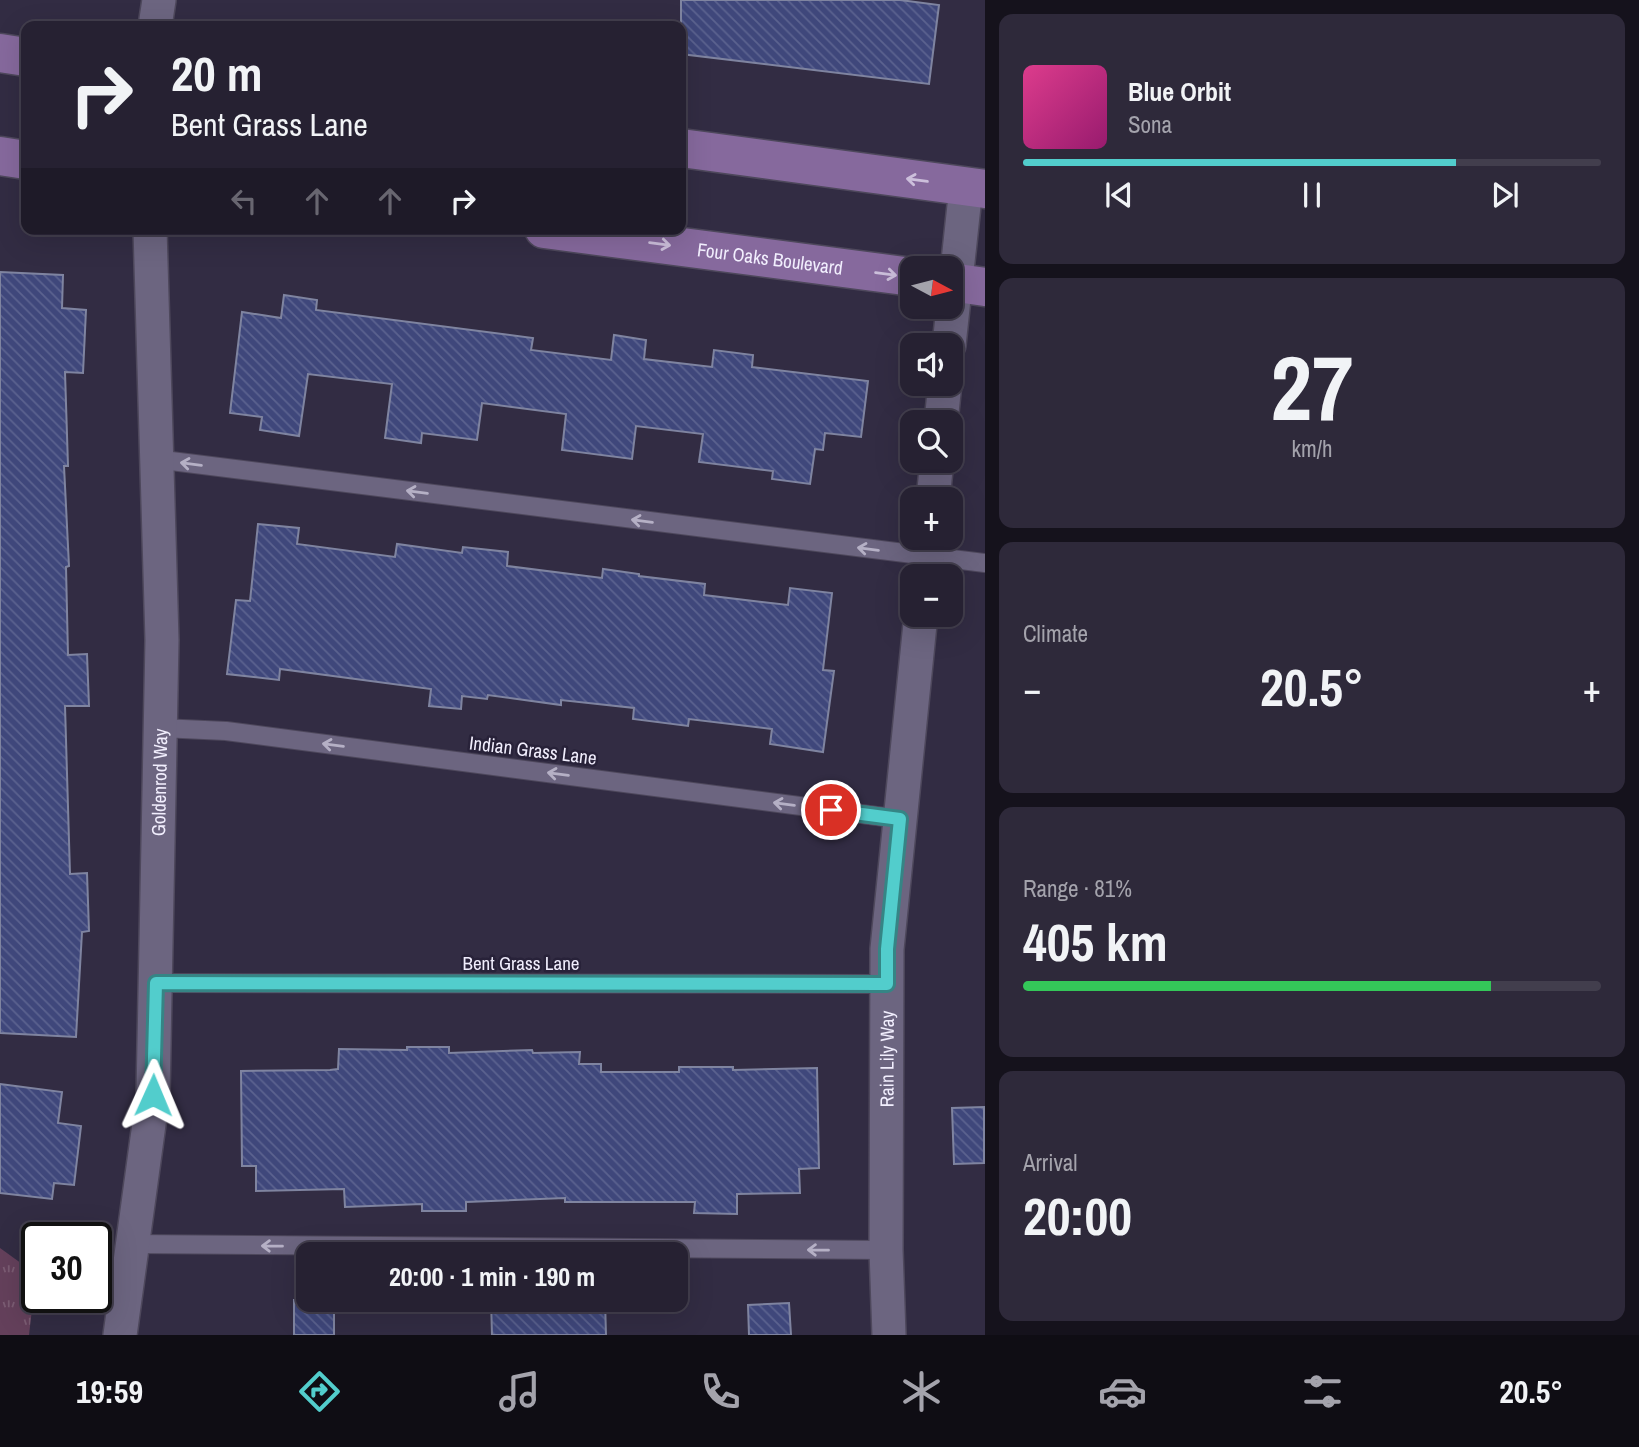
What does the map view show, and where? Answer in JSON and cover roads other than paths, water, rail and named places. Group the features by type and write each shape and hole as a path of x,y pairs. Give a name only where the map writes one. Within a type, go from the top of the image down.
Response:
{"street":[{"path":"156,21 159,0"},
{"path":"0,53 21,56"},
{"path":"686,149 975,188 963,284"},
{"path":"0,156 21,159"},
{"name":"Goldenrod Way","path":"120,1335 153,1095 162,640 150,235"},
{"name":"Four Oaks Boulevard","path":"590,235 900,275"},
{"name":"Rain Lily Way","path":"889,1335 886,1251 887,949 920,627"}],"lane":[{"path":"155,459 985,563"},
{"name":"Indian Grass Lane","path":"160,728 226,731 900,819"},
{"name":"Bent Grass Lane","path":"156,983 887,984"},
{"path":"133,1244 886,1251"}]}
